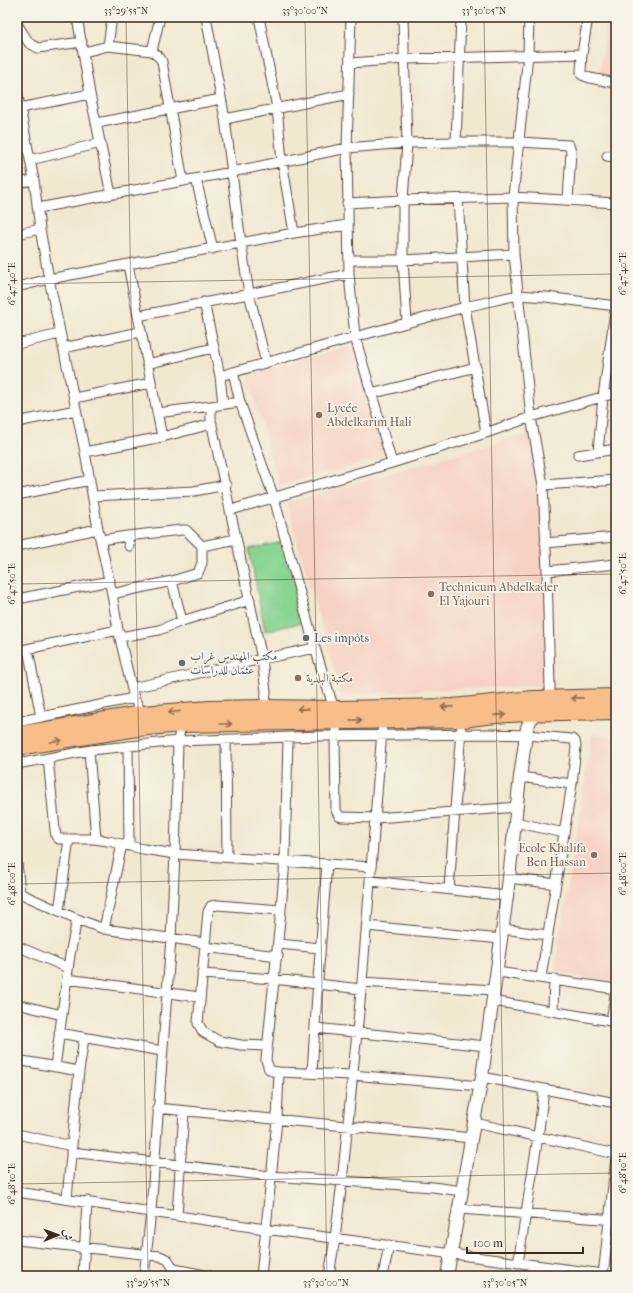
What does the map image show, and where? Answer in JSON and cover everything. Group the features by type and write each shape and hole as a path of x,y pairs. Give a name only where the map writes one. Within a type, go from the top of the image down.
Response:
{"highway":[{"path":"17,735 88,715 142,714 210,709 336,715 384,720 464,719 534,706 616,697"},
{"path":"336,715 453,707 534,706 616,711"},
{"path":"17,747 138,728 181,724 271,711"}],"street":[{"path":"77,17 90,94 111,194"},
{"path":"108,46 112,17"},
{"path":"152,51 160,17"},
{"path":"206,17 222,99 249,293 266,363"},
{"path":"259,17 277,108 282,161 294,233"},
{"path":"351,17 347,148 347,225 349,274 355,337 392,463"},
{"path":"403,17 406,143 403,200 403,260 407,323"},
{"path":"456,142 461,17"},
{"path":"529,17 528,55 513,197 514,254 531,417 543,485 550,689"},
{"path":"588,17 582,54 582,75 616,83"},
{"path":"17,24 29,44 38,48 108,46 152,51 160,58 184,181"},
{"path":"350,63 405,59 582,54"},
{"path":"17,92 34,180 40,229 49,279 85,452 98,529 110,581 119,634 134,698 142,714"},
{"path":"20,108 90,94"},
{"path":"225,119 349,94"},
{"path":"97,123 222,99"},
{"path":"38,208 196,179 347,148 406,143 456,142 520,142 569,145 571,152 568,200"},
{"path":"30,160 101,144"},
{"path":"196,179 213,249"},
{"path":"17,183 34,180"},
{"path":"347,203 513,197 616,203"},
{"path":"458,199 465,307 486,433"},
{"path":"17,287 49,279 294,233 347,225"},
{"path":"17,234 40,229"},
{"path":"349,260 403,260 514,254"},
{"path":"128,265 140,332 162,437"},
{"path":"138,316 349,274"},
{"path":"220,376 465,307 518,295 616,305 603,397 598,452"},
{"path":"204,302 220,376 223,404"},
{"path":"64,348 140,332"},
{"path":"17,344 60,334"},
{"path":"147,364 213,348"},
{"path":"371,394 476,367"},
{"path":"233,372 240,402 274,498 315,648 336,715 335,736 337,814 342,817 376,818 517,807"},
{"path":"74,398 151,383"},
{"path":"231,510 392,463 531,417 616,393"},
{"path":"157,413 240,402"},
{"path":"211,406 212,424 250,600 271,711"},
{"path":"17,422 76,410"},
{"path":"85,452 162,437 212,424"},
{"path":"578,455 616,449"},
{"path":"17,495 90,480"},
{"path":"543,485 616,480"},
{"path":"93,496 194,491 226,485"},
{"path":"17,546 98,529"},
{"path":"101,540 186,530 202,546 202,563 198,573 172,581 112,594"},
{"path":"127,536 129,546"},
{"path":"545,543 616,537"},
{"path":"202,546 236,539"},
{"path":"547,571 616,564"},
{"path":"17,599 110,581"},
{"path":"172,581 182,621"},
{"path":"17,651 119,634 159,630 182,621 250,600"},
{"path":"132,688 315,648"},
{"path":"28,649 41,717"},
{"path":"17,722 41,717 88,715 134,698"},
{"path":"447,1276 482,1081 507,896 520,777 527,728 534,706"},
{"path":"449,889 459,735 464,719"},
{"path":"329,1276 342,1182 357,1033 384,720"},
{"path":"144,1276 151,1211 170,938 175,854 178,741 181,724"},
{"path":"17,764 89,751 178,741 335,736 490,734 567,738 575,741 576,747 572,784 541,977"},
{"path":"288,738 285,860 278,956 267,1046 266,1060 268,1067 271,1070 279,1072 482,1081 544,1089 616,1103"},
{"path":"226,740 228,857"},
{"path":"104,929 126,845 128,746"},
{"path":"89,751 96,839"},
{"path":"48,758 55,834 59,839 96,839 175,854 285,860 372,867"},
{"path":"520,777 572,784"},
{"path":"515,822 564,833"},
{"path":"59,911 69,839"},
{"path":"17,863 18,892 59,911 104,929 170,938 278,956"},
{"path":"312,1073 327,864"},
{"path":"509,878 556,884"},
{"path":"371,881 507,896"},
{"path":"267,1046 229,1043 219,1041 208,1035 198,1023 199,997 208,912 212,906 218,905 281,910"},
{"path":"55,1067 66,979 78,919"},
{"path":"367,926 502,934 548,935"},
{"path":"279,944 320,948"},
{"path":"17,946 68,968"},
{"path":"202,974 274,979 318,984 361,985 493,996 553,1011 614,1021 616,989 541,977 497,972"},
{"path":"66,979 199,997"},
{"path":"553,1011 554,979"},
{"path":"17,1004 62,1014"},
{"path":"315,1028 486,1046"},
{"path":"59,1033 162,1051"},
{"path":"67,1198 84,1038"},
{"path":"17,1060 80,1071"},
{"path":"261,1276 276,1120 279,1072"},
{"path":"518,1263 544,1089"},
{"path":"157,1108 472,1138"},
{"path":"177,1215 184,1111"},
{"path":"474,1123 616,1154"},
{"path":"17,1134 72,1149 154,1163 270,1176 433,1187 462,1191"},
{"path":"17,1192 67,1198 265,1229 603,1275 612,1220 616,1158"},
{"path":"83,1276 86,1201"},
{"path":"459,1209 612,1220"},
{"path":"17,1240 163,1257 168,1260 174,1269 188,1274 210,1276"},
{"path":"382,1276 388,1245"},
{"path":"530,1276 532,1265"}],"shaded area":[{"path":"608,17 616,17 616,80 599,77"},
{"name":"Lycée Abdelkarim Hali","path":"359,343 390,455 279,486 248,375"},
{"name":"Technicum Abdelkader El Yajouri","path":"539,431 546,490 553,685 341,694 286,503"},
{"name":"Ecole Khalifa Ben Hassan","path":"592,734 616,737 616,983 554,973"}],"green space":[{"path":"283,542 306,622 265,631 249,549"}],"place":[{"name":"Lycée Abdelkarim Hali","path":"319,415"},
{"name":"Technicum Abdelkader El Yajouri","path":"431,594"},
{"name":"Les impôts","path":"306,638"},
{"name":"مكتب المهندس غراب عثمان للدراسات","path":"182,663"},
{"name":"مكتبة البلدية","path":"298,678"},
{"name":"Ecole Khalifa Ben Hassan","path":"594,855"}]}
